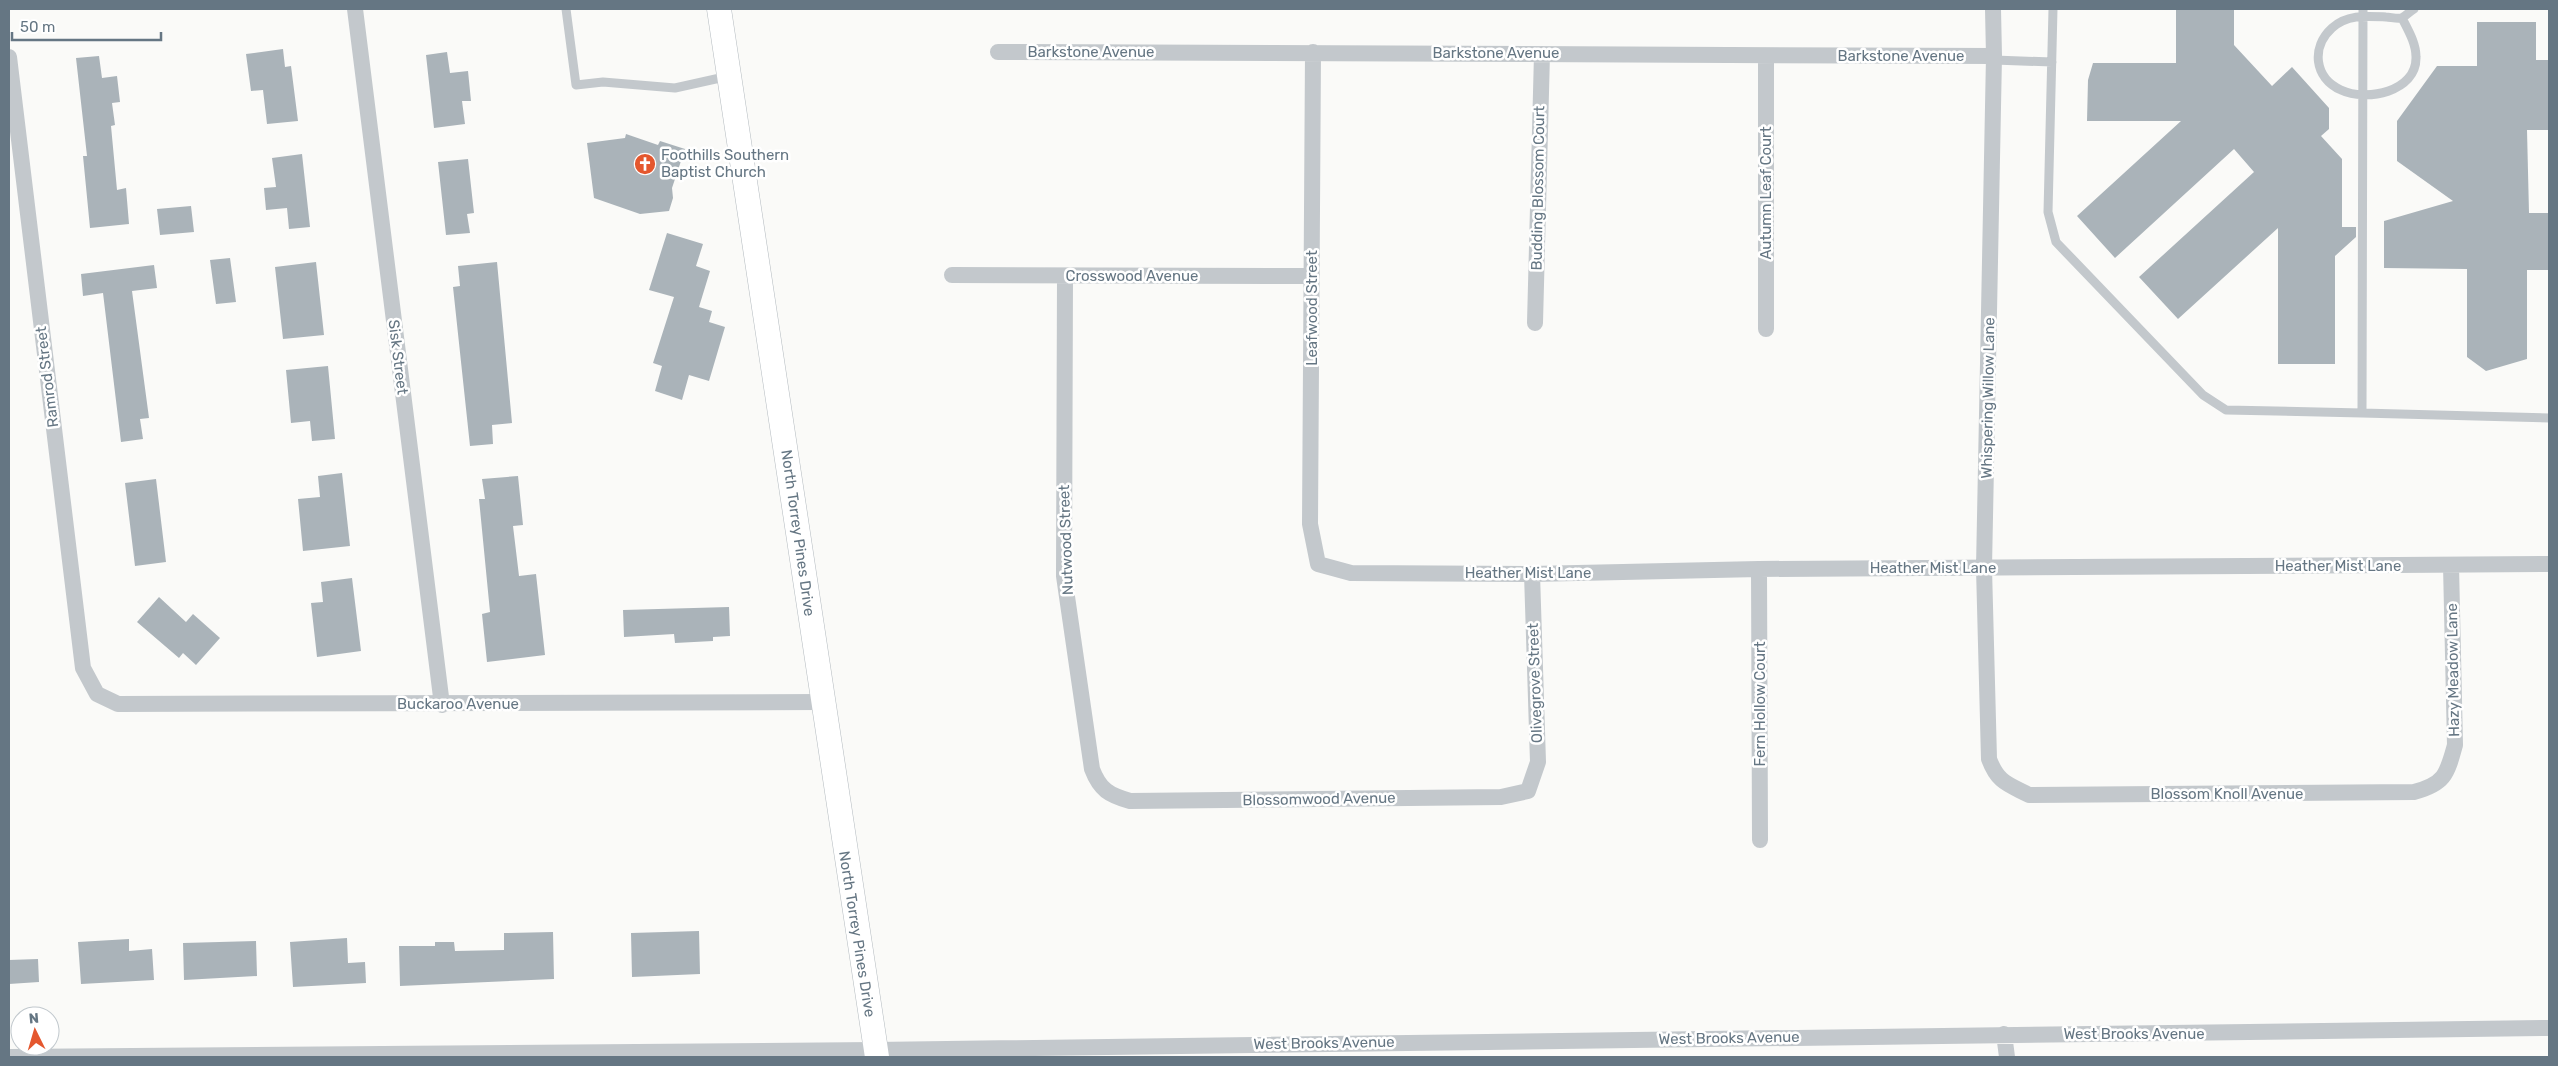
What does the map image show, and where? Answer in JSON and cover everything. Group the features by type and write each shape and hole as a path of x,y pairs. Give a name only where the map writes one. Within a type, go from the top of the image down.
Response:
{"main road":[{"name":"North Torrey Pines Drive","path":"719,9 876,1054"}],"street":[{"name":"Sisk Street","path":"355,9 442,705"},
{"name":"Whispering Willow Lane","path":"1993,9 1994,58 1984,568 1989,759 1994,774 2004,782"},
{"name":"Barkstone Avenue","path":"998,52 1313,52 1994,58"},
{"name":"Leafwood Street","path":"1313,52 1310,524 1318,564"},
{"name":"Budding Blossom Court","path":"1535,323 1542,54"},
{"name":"Ramrod Street","path":"9,57 83,668 97,694"},
{"name":"Autumn Leaf Court","path":"1766,57 1766,329"},
{"name":"Crosswood Avenue","path":"952,275 1312,276"},
{"name":"Nutwood Street","path":"1065,276 1064,576 1092,769 1097,782 1110,795"},
{"name":"Heather Mist Lane","path":"1318,564 1351,573 1532,574 1759,569 2549,564"},
{"name":"Hazy Meadow Lane","path":"2448,773 2455,745 2451,565"},
{"name":"Fern Hollow Court","path":"1759,569 1760,840"},
{"name":"Olivegrove Street","path":"1528,790 1538,762 1532,574"},
{"name":"Buckaroo Avenue","path":"97,694 118,704 442,705 822,702"},
{"name":"Blossom Knoll Avenue","path":"2004,782 2030,795 2414,792 2429,788 2448,773"},
{"name":"Blossomwood Avenue","path":"1110,795 1130,801 1501,797 1528,790"},
{"name":"West Brooks Avenue","path":"9,1057 876,1054 2004,1034 2549,1028"},
{"path":"2004,1034 2007,1057"}],"lane":[{"path":"566,9 576,85 603,82 675,88 730,76"},
{"path":"2052,9 2048,212 2056,242 2203,395 2226,410 2549,418"},
{"path":"2402,18 2416,57 2414,70 2407,82 2389,92 2364,93 2342,91 2320,71 2317,58 2319,44 2332,28 2344,20 2363,12 2402,18 2414,9"},
{"path":"2362,413 2363,12"},
{"path":"1994,58 2052,62"}],"building":[{"path":"2176,9 2234,9 2234,45 2272,86 2292,67 2329,108 2329,129 2321,136 2342,159 2342,227 2356,227 2356,237 2335,256 2335,364 2278,364 2278,228 2178,319 2139,277 2254,172 2234,149 2115,258 2077,216 2181,121 2087,121 2088,80 2093,63 2176,63"},
{"path":"2477,22 2536,22 2536,60 2549,60 2549,130 2527,130 2529,213 2549,213 2549,270 2527,270 2527,359 2486,371 2467,357 2467,269 2384,268 2384,221 2453,201 2397,161 2397,121 2437,66 2477,66"},
{"path":"283,49 285,67 291,66 298,121 267,124 263,90 251,91 246,54"},
{"path":"447,52 450,73 468,71 471,101 462,101 465,124 434,128 426,55"},
{"path":"99,56 102,78 117,76 120,102 112,103 115,125 111,126 117,190 126,188 129,224 90,228 83,156 87,156 76,58"},
{"path":"626,134 658,145 660,141 685,149 672,188 673,198 669,211 640,214 594,198 587,143 625,138"},
{"path":"302,154 310,227 289,229 287,208 266,210 264,188 276,187 272,158"},
{"path":"468,159 474,213 467,214 470,233 446,235 438,162"},
{"path":"191,206 194,232 160,235 157,209"},
{"path":"667,233 703,244 696,266 710,271 699,307 712,311 709,322 725,327 709,381 689,375 682,400 655,391 662,366 653,363 674,297 649,290"},
{"path":"230,258 236,302 216,304 210,260"},
{"path":"316,262 324,335 283,339 275,267"},
{"path":"497,262 512,423 492,425 493,444 470,446 453,287 460,286 458,266"},
{"path":"154,265 157,288 132,291 149,418 140,419 143,439 121,442 103,293 83,296 81,274"},
{"path":"328,366 335,439 312,441 310,421 291,423 286,370"},
{"path":"342,473 350,546 303,551 298,499 320,497 318,476"},
{"path":"518,476 523,525 513,526 519,576 536,574 545,655 487,662 482,614 490,612 479,499 485,499 482,479"},
{"path":"156,479 166,562 135,566 125,483"},
{"path":"352,578 361,651 317,657 311,603 323,602 321,582"},
{"path":"159,597 186,622 193,614 220,638 196,665 183,653 179,658 137,622"},
{"path":"729,607 730,636 713,637 713,641 675,643 674,634 624,637 623,610"},
{"path":"699,931 700,974 632,977 631,933"},
{"path":"553,932 554,979 400,986 399,946 435,946 435,942 454,942 455,951 504,950 504,933"},
{"path":"347,938 348,963 365,962 366,983 293,987 290,942"},
{"path":"129,939 129,951 152,949 154,980 81,984 78,942"},
{"path":"256,941 257,976 184,980 183,943"},
{"path":"38,959 39,982 9,984 9,960"}],"place":[{"name":"Foothills Southern Baptist Church","path":"645,164"}]}
